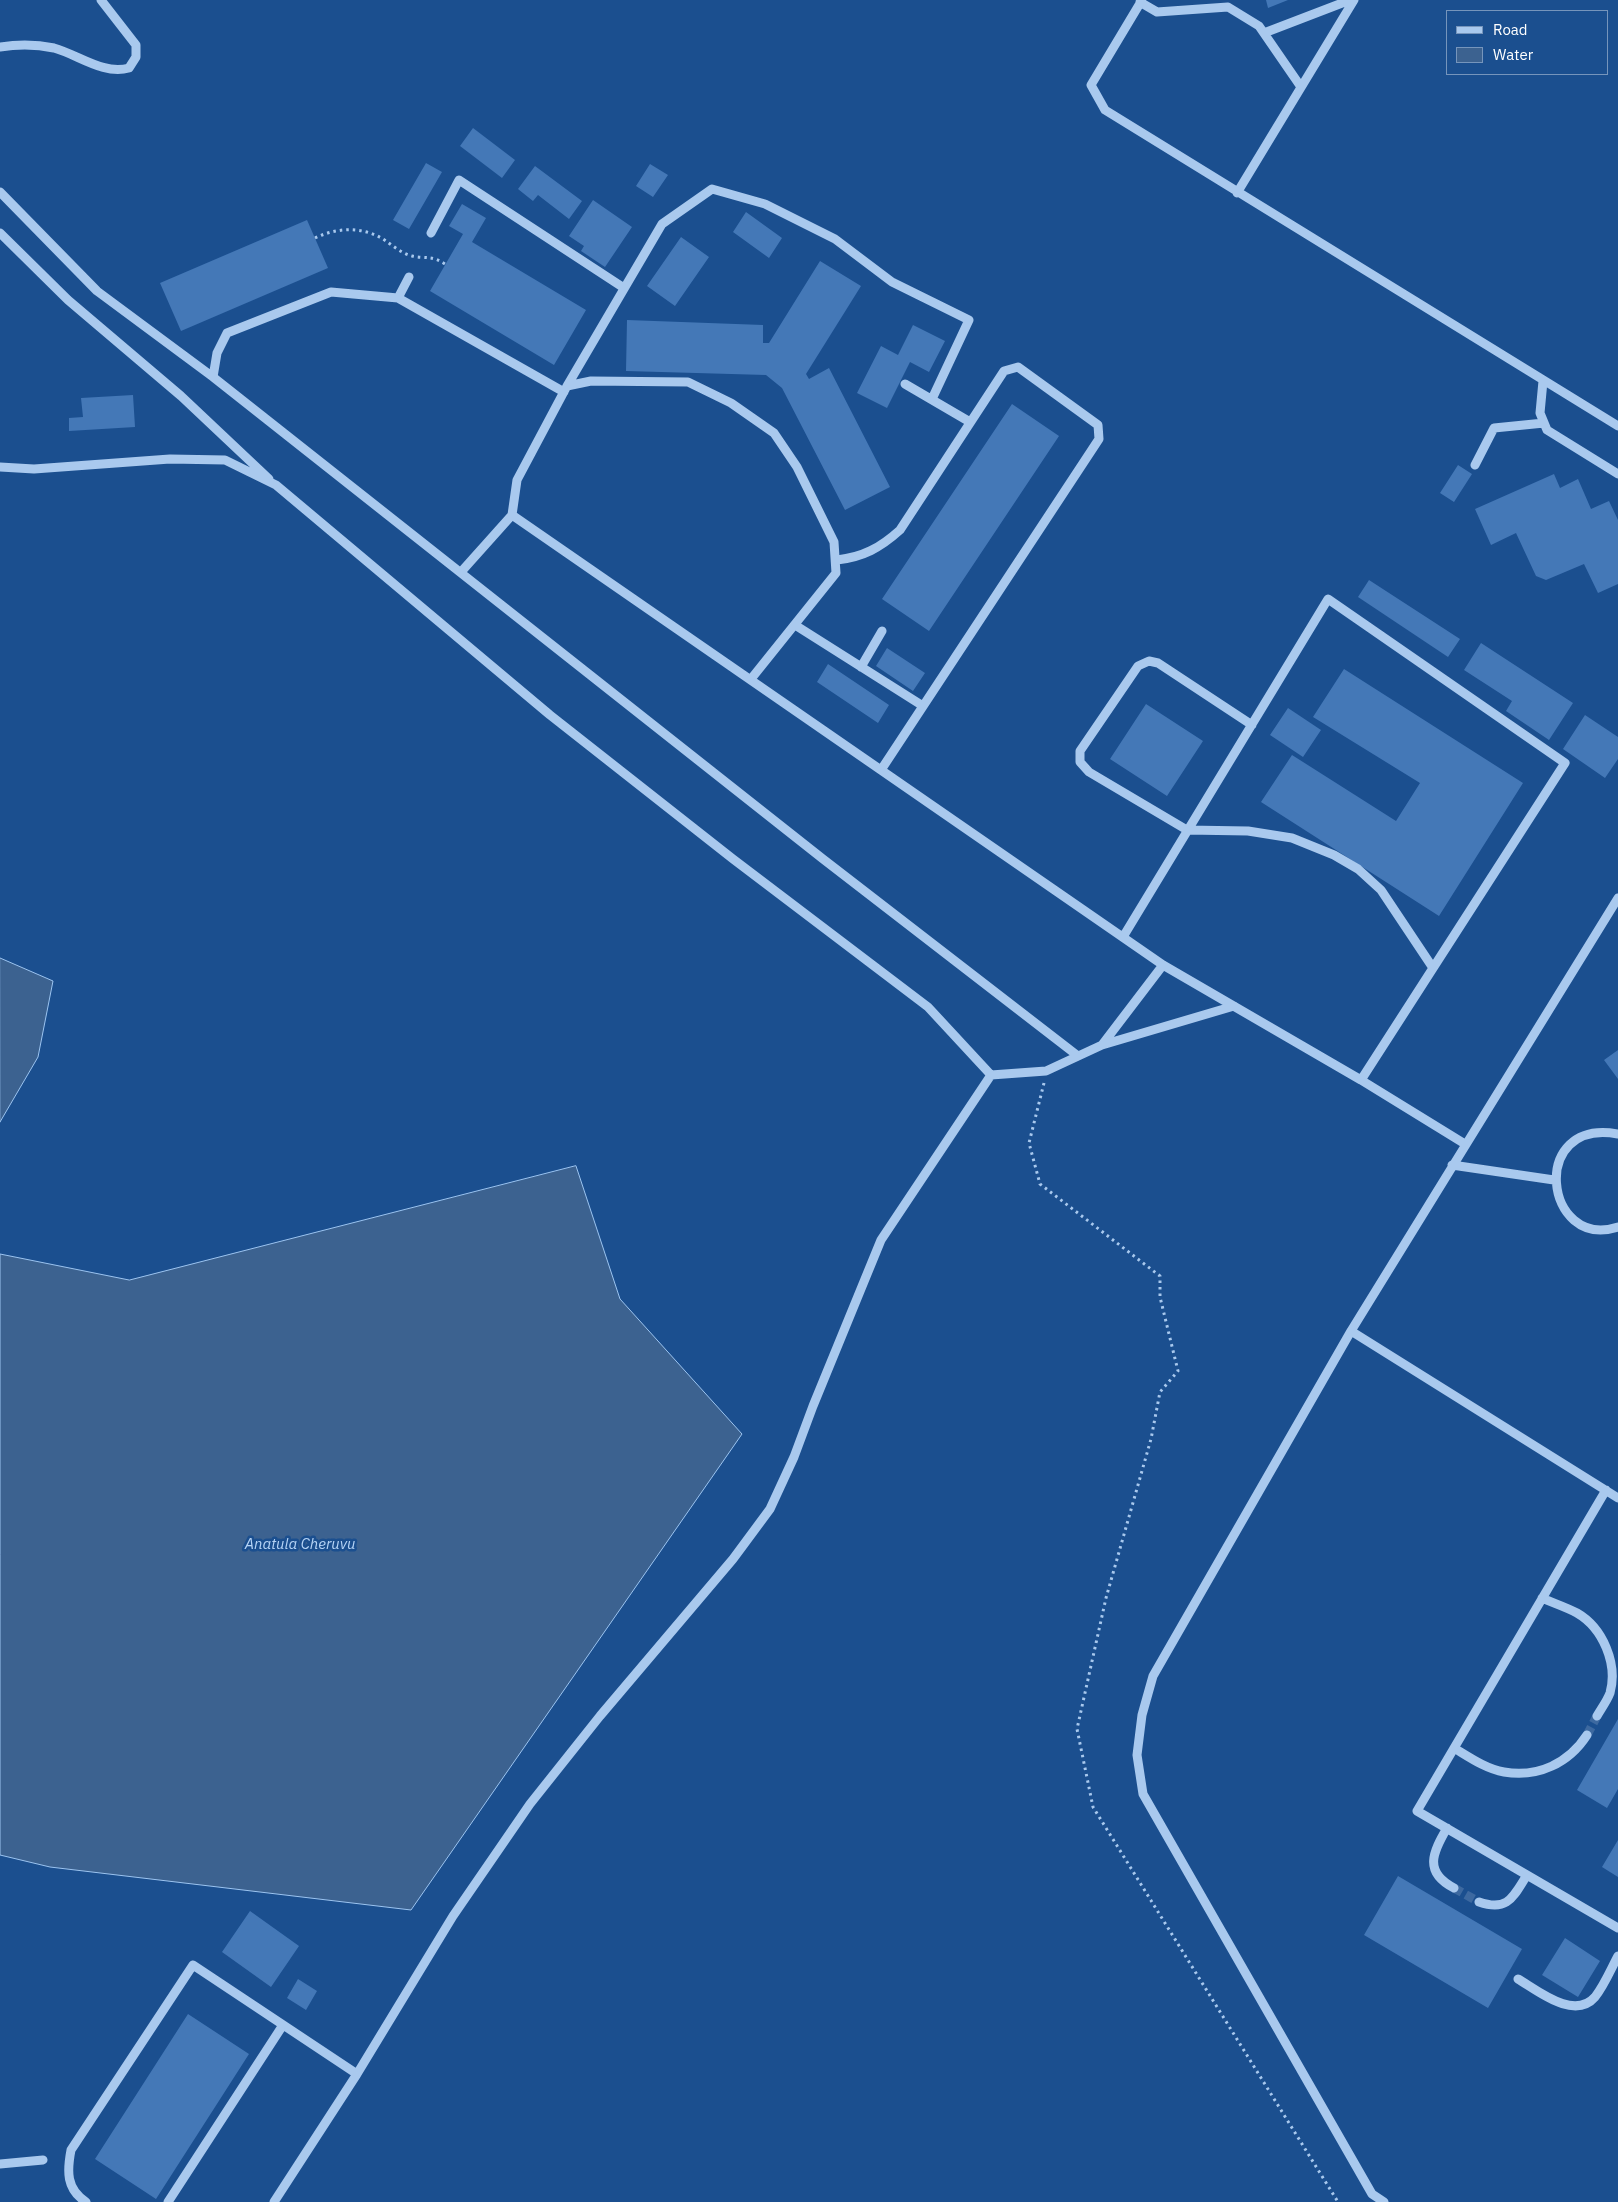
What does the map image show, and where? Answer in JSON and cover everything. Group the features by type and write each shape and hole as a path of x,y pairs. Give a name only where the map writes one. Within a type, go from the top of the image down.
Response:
{"lane":[{"path":"0,47 25,43 56,49 115,71 128,68 136,58 136,45 101,0"},
{"path":"1264,33 1350,0"},
{"path":"1237,192 1354,0"},
{"path":"1301,86 1259,26 1228,7 1213,4 1157,12 1141,1 1091,85 1105,110 1618,426"},
{"path":"431,232 459,180 624,288"},
{"path":"461,572 512,515 517,480 565,389 662,224 712,189 765,204 835,239 892,282 969,320 932,399"},
{"path":"0,192 98,291 213,377 823,859 1078,1056"},
{"path":"0,233 68,300 181,396 276,485 550,715 733,859 928,1007 991,1075"},
{"path":"398,298 409,277"},
{"path":"213,377 217,353 227,333 331,292 398,298 565,389 591,381 688,382 731,403 774,433 792,460 834,542 836,560 836,574 751,679"},
{"path":"836,560 866,554 882,546 900,530 1004,371 1018,367 1098,425 1100,439 881,770"},
{"path":"1543,381 1540,412 1547,430 1618,474"},
{"path":"905,384 970,422"},
{"path":"1475,465 1494,428 1544,423"},
{"path":"0,467 34,469 117,462 225,460 276,485"},
{"path":"512,515 1163,965 1361,1080 1465,1144"},
{"path":"1123,937 1328,599 1564,763 1361,1080"},
{"path":"795,624 923,706"},
{"path":"861,667 882,631"},
{"path":"1252,725 1158,663 1149,661 1138,666 1080,751 1080,762 1088,772 1187,830 1248,831 1292,838 1334,854 1358,869 1381,890 1433,968"},
{"path":"1384,2202 1372,2194 1143,1794 1138,1755 1142,1715 1153,1676 1351,1332 1618,898"},
{"path":"1102,1045 1163,965"},
{"path":"991,1075 1046,1071 1102,1045 1234,1006"},
{"path":"274,2202 357,2074 453,1916 530,1804 600,1716 733,1559 770,1509 794,1457 881,1240 991,1075"},
{"path":"1618,1134 1605,1132 1589,1134 1575,1140 1564,1151 1557,1165 1554,1180 1557,1197 1565,1212 1578,1223 1594,1229 1610,1230 1618,1227"},
{"path":"1452,1165 1554,1180"},
{"path":"1351,1332 1618,1498"},
{"path":"1606,1490 1417,1811 1618,1928"},
{"path":"1542,1598 1578,1614 1595,1628 1606,1645 1614,1665 1611,1692 1597,1716"},
{"path":"1454,1748 1482,1764 1503,1772 1531,1773 1558,1765 1578,1749 1587,1735"},
{"path":"1447,1828 1432,1856 1433,1867 1444,1883 1454,1888"},
{"path":"1480,1902 1496,1906 1505,1904 1512,1898 1527,1875"},
{"path":"1518,1979 1560,2003 1573,2006 1586,2004 1594,1997 1618,1956"},
{"path":"86,2202 77,2196 67,2171 71,2150 193,1965 357,2074"},
{"path":"168,2202 283,2025"},
{"path":"0,2164 43,2160"}],"path":[{"path":"315,238 328,232 345,230 366,231 381,237 411,256 435,257 445,264"},
{"path":"1046,1071 1029,1143 1040,1184 1160,1276 1160,1297 1178,1371 1160,1392 1151,1439 1106,1598 1078,1729 1093,1807 1338,2202"}],"water":[{"path":"0,958 53,981 38,1057 0,1122"},
{"name":"Anatula Cheruvu","path":"576,1166 620,1299 742,1434 411,1910 50,1867 0,1855 0,1254 129,1280"}],"building":[{"path":"1266,0 1288,0 1268,8"},
{"path":"473,128 515,160 502,178 460,146"},
{"path":"426,163 442,172 409,229 393,220"},
{"path":"650,164 668,175 653,197 636,186"},
{"path":"535,166 582,201 569,219 538,195 533,201 518,189"},
{"path":"593,200 632,227 605,267 581,251 584,246 569,236"},
{"path":"462,204 486,218 472,242 586,310 554,365 430,291 463,234 449,226"},
{"path":"746,212 782,238 769,258 733,232"},
{"path":"307,220 328,268 181,331 160,283"},
{"path":"681,237 709,257 675,306 647,286"},
{"path":"820,261 861,286 806,374 809,379 829,368 890,487 845,510 782,388 766,375 626,371 627,320 763,325 763,343 769,343"},
{"path":"913,325 945,341 929,372 910,362 887,408 857,393 881,346 898,355"},
{"path":"133,395 135,427 69,431 69,418 83,417 81,398"},
{"path":"1012,404 1059,436 929,631 882,599"},
{"path":"1458,465 1472,474 1454,502 1440,493"},
{"path":"1554,474 1560,488 1578,479 1591,509 1609,501 1618,520 1618,584 1598,593 1584,564 1546,580 1536,576 1516,533 1491,545 1475,509"},
{"path":"1369,580 1460,639 1448,657 1358,597"},
{"path":"1481,643 1573,703 1549,740 1506,711 1512,701 1464,670"},
{"path":"887,648 925,673 913,691 876,666"},
{"path":"828,664 889,705 878,723 817,682"},
{"path":"1344,669 1523,783 1439,916 1261,802 1292,755 1396,821 1420,783 1313,717"},
{"path":"1146,704 1203,741 1167,796 1110,759"},
{"path":"1288,708 1321,730 1303,757 1270,735"},
{"path":"1585,715 1618,737 1618,759 1605,778 1563,749"},
{"path":"1618,1050 1618,1079 1604,1060"},
{"path":"1618,1719 1618,1789 1607,1808 1577,1790"},
{"path":"1618,1840 1618,1877 1602,1867"},
{"path":"1398,1876 1522,1949 1488,2008 1364,1935"},
{"path":"250,1911 299,1946 271,1987 222,1952"},
{"path":"1565,1938 1600,1961 1578,1997 1542,1975"},
{"path":"298,1979 317,1991 306,2010 287,1998"},
{"path":"188,2014 249,2054 156,2199 95,2159"}],"tunnel":[{"path":"1587,1735 1597,1716"},
{"path":"1454,1888 1479,1902"}]}
